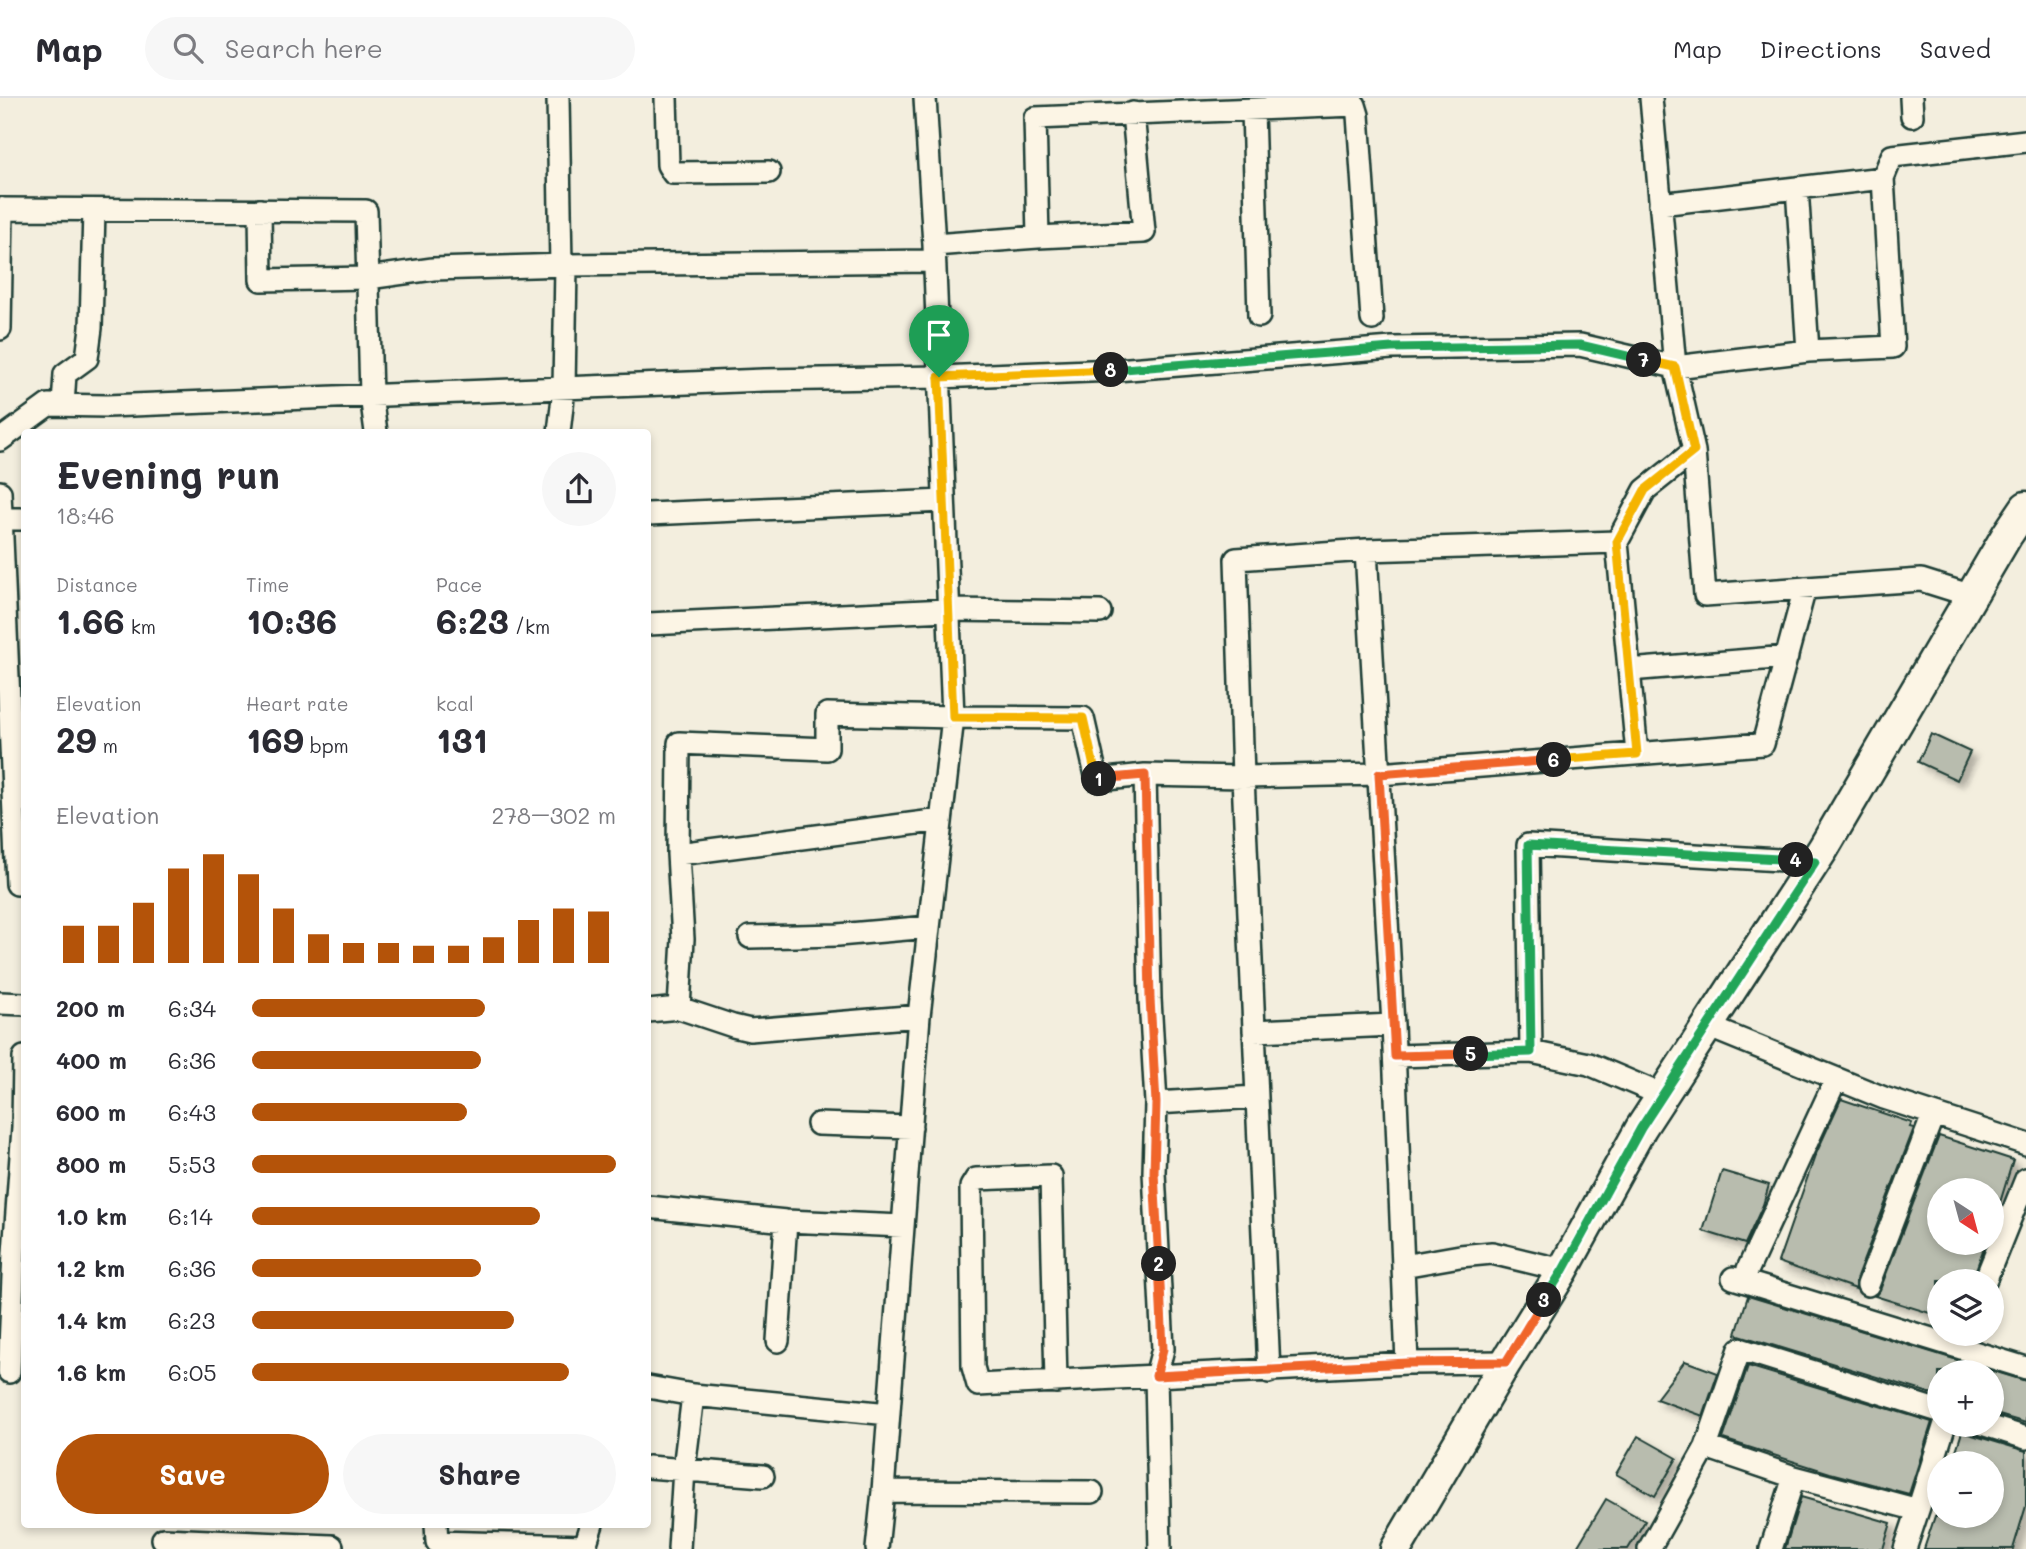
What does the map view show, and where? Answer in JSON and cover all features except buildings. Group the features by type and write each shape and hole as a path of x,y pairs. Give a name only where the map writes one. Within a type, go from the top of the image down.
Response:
{"street":[{"path":"558,98 564,265 564,389 559,429"},
{"path":"666,98 668,165 673,173 769,172"},
{"path":"877,1549 919,1016 953,717 925,98"},
{"path":"1651,98 1675,367 1694,451 1705,595 1922,580 1972,596"},
{"path":"1038,237 1035,118 1355,105 1358,115 1372,319"},
{"path":"1253,110 1259,316"},
{"path":"260,210 261,280 368,278 433,269 934,253 1038,237 1144,232 1133,113"},
{"path":"0,440 48,405 107,406 764,380 1116,370 1392,348 1580,345 1675,367 1808,351 1893,347 1883,178 1892,156 2026,141"},
{"path":"1660,204 1883,178"},
{"path":"1797,188 1808,351"},
{"path":"0,328 1,209 366,211 371,395 376,429"},
{"path":"63,405 65,374 87,358 91,328 94,210"},
{"path":"1637,754 1617,542 1645,490 1694,451"},
{"path":"0,492 14,884"},
{"path":"651,514 944,501"},
{"path":"1396,1549 1563,1270 1641,1128 1815,862 1972,596 2017,538 2026,507"},
{"path":"1,519 21,519"},
{"path":"1269,1372 1236,559 1366,550 1617,542"},
{"path":"1366,550 1395,1056 1407,1363"},
{"path":"679,1008 682,939 678,854 679,743 828,749 827,714 1083,718 1097,780 1145,775 1243,777 1379,774 1763,744 1805,588"},
{"path":"651,624 948,610 1100,612"},
{"path":"1629,670 1787,657"},
{"path":"1145,775 1150,999 1156,1103 1154,1172 1163,1349 1156,1376 1160,1549"},
{"path":"678,854 941,820"},
{"path":"1531,1052 1528,845 1815,862"},
{"path":"750,937 838,935 929,928"},
{"path":"0,1003 21,1004"},
{"path":"651,1011 679,1008 750,1030 919,1016"},
{"path":"1254,1031 1393,1025"},
{"path":"1707,1026 1933,1115 2026,1144"},
{"path":"1395,1056 1531,1052 1589,1064 1662,1095"},
{"path":"1836,1079 1740,1274 2026,1368"},
{"path":"1156,1103 1256,1097"},
{"path":"1868,1285 1933,1115"},
{"path":"818,1124 911,1127"},
{"path":"11,1372 13,1252 21,1162"},
{"path":"1056,1382 1051,1176 976,1179 971,1186 973,1367 978,1385 1056,1382 1156,1376 1269,1372 1407,1363 1506,1362"},
{"path":"1990,1269 2026,1179"},
{"path":"651,1207 786,1220 903,1226"},
{"path":"778,1341 786,1220"},
{"path":"1403,1266 1492,1253 1563,1270"},
{"path":"1648,1549 1706,1447 1740,1349 1927,1407"},
{"path":"651,1388 693,1395 889,1414"},
{"path":"679,1549 684,1469 693,1395"},
{"path":"2004,1431 2026,1438"},
{"path":"1905,1549 1941,1437"},
{"path":"1706,1447 1794,1477 1918,1510"},
{"path":"651,1466 763,1476"},
{"path":"1771,1549 1794,1477"},
{"path":"883,1491 1092,1492"},
{"path":"164,1537 332,1547 332,1528"},
{"path":"436,1528 437,1542 585,1546 591,1528"}],"route":[{"path":"1580,345 1675,367 1694,451 1645,490 1617,542 1637,754 1379,774 1395,1056 1531,1052 1528,845 1815,862 1641,1128 1563,1270 1506,1362 1407,1363 1156,1376 1163,1349 1154,1172 1156,1103 1150,999 1145,775 1097,780 1083,718 953,717 939,377 1116,370 1392,348 1580,345"}]}
